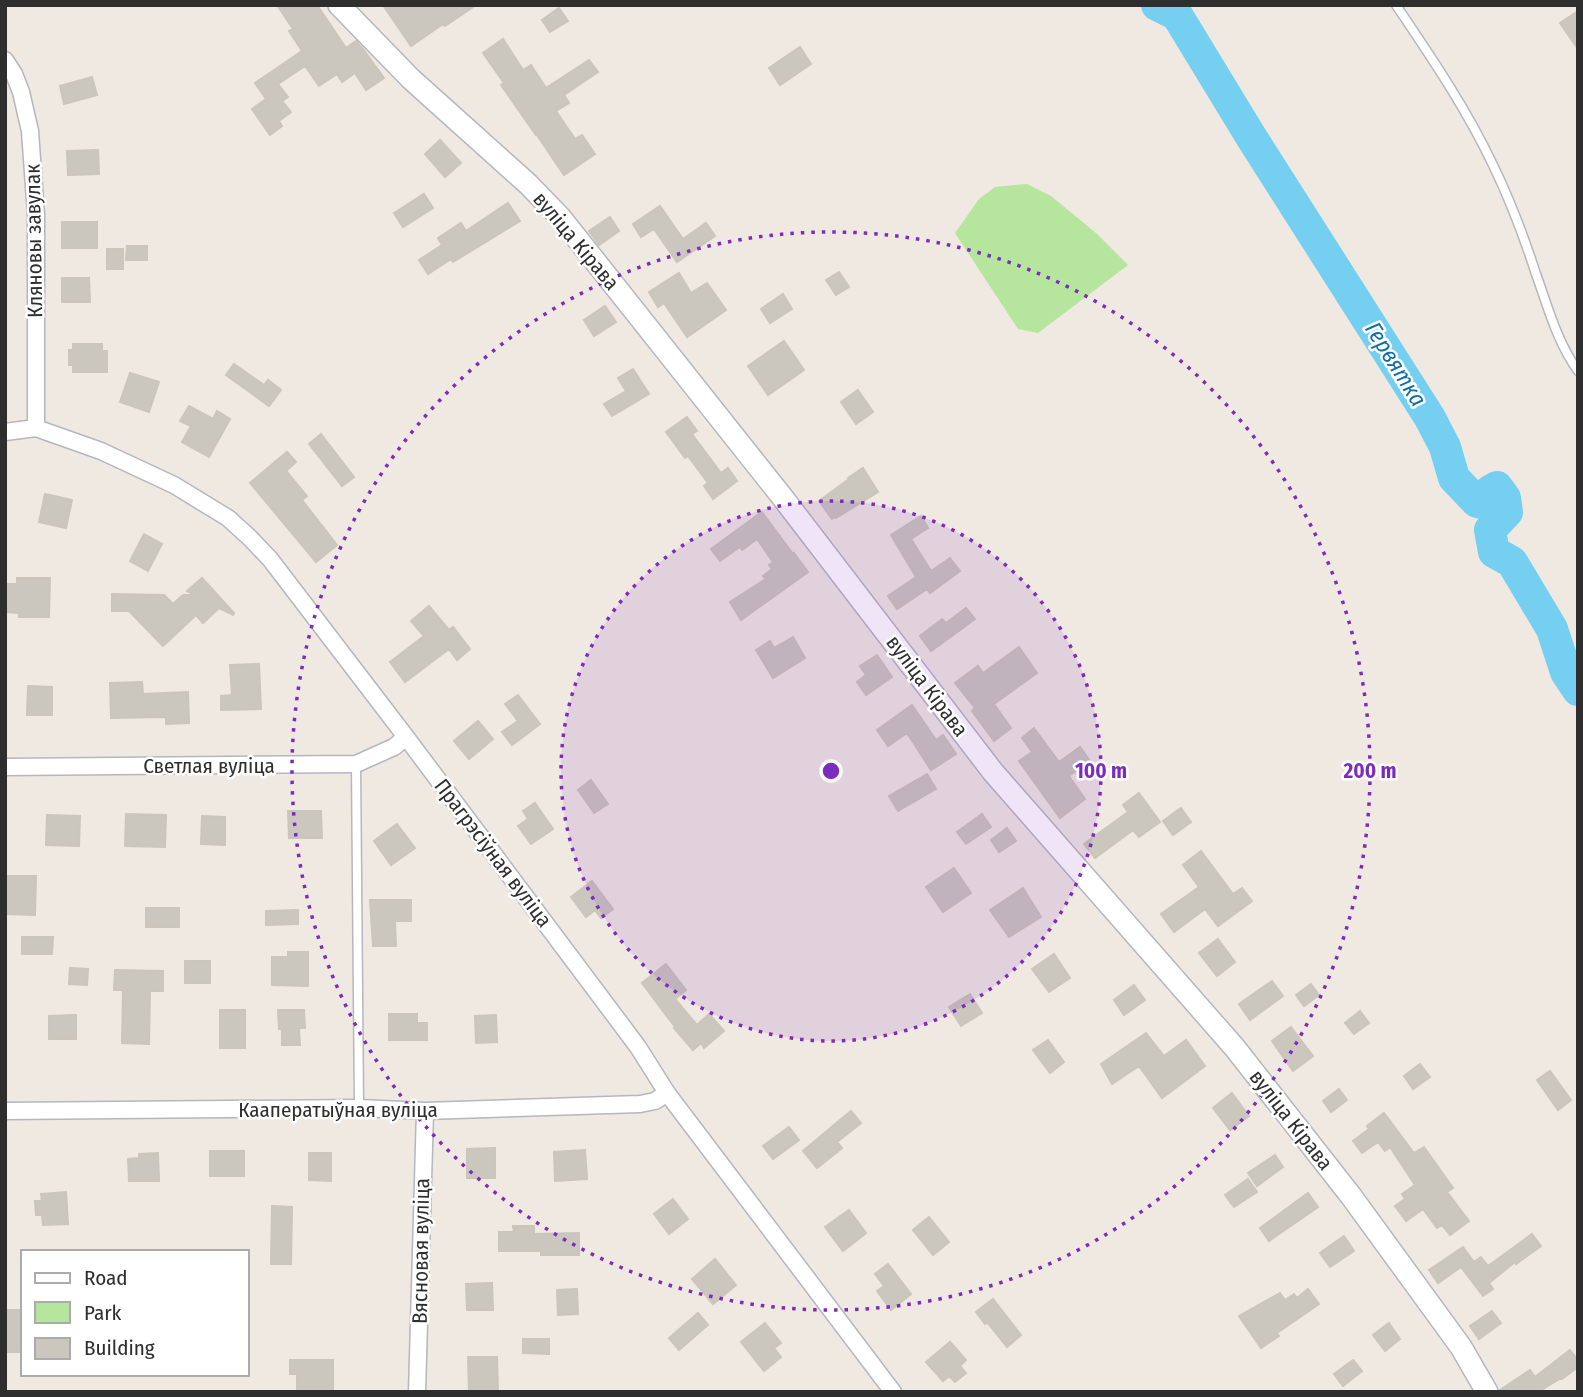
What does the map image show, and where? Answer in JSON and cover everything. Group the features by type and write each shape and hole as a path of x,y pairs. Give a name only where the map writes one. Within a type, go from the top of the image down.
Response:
{"street":[{"name":"вуліца Кірава","path":"339,5 411,79 528,184 560,217 783,498 993,772 1235,1048 1351,1196 1461,1347 1487,1392"},
{"name":"Кляновы завулак","path":"5,60 21,92 30,131 36,215 36,428"},
{"name":"Прагрэсіўная вуліца","path":"5,432 36,428 101,451 162,479 228,518 270,559 638,1047 667,1093 893,1392"},
{"name":"Светлая вуліца","path":"5,767 356,764 394,747 406,737"},
{"name":"Кааператыўная вуліца","path":"5,1111 359,1108 425,1111 640,1104 655,1101 667,1093"},
{"name":"Вясновая вуліца","path":"418,1392 425,1111"}],"lane":[{"path":"1396,5 1446,78 1493,164 1528,250 1555,327 1578,371"},
{"path":"356,764 359,1108"}],"green space":[{"path":"1027,184 1051,196 1096,233 1128,265 1038,333 1018,329 955,233 979,199 995,187"}],"building":[{"path":"277,5 317,5 346,48 356,41 384,78 366,90 355,73 342,82 337,74 319,86 305,66 278,84 288,97 282,101 291,112 279,121 282,126 270,135 252,109 266,99 255,83 302,51 289,31 293,29"},
{"path":"383,5 476,5 411,46"},
{"path":"559,8 568,21 550,32 542,20"},
{"path":"1578,11 1578,49 1560,23"},
{"path":"503,39 523,70 531,65 546,88 589,60 598,72 564,95 569,103 556,111 575,139 582,135 595,154 564,175 501,85 504,83 483,53"},
{"path":"800,47 811,64 780,85 769,68"},
{"path":"92,77 97,95 64,104 60,86"},
{"path":"440,140 461,163 445,177 425,154"},
{"path":"98,150 99,174 68,175 67,151"},
{"path":"424,194 433,208 403,227 394,213"},
{"path":"508,203 520,221 428,274 419,260 442,245 438,238 461,223 466,231"},
{"path":"660,206 683,239 706,223 715,236 677,262 654,229 641,237 633,224"},
{"path":"610,217 619,231 599,245 589,231"},
{"path":"62,222 97,222 97,248 62,248"},
{"path":"127,246 147,246 147,260 126,260"},
{"path":"107,249 123,249 123,269 107,269"},
{"path":"839,272 849,287 836,295 826,280"},
{"path":"679,273 691,293 707,283 726,310 687,337 664,303 658,307 649,292"},
{"path":"62,278 89,278 90,302 62,302"},
{"path":"783,294 792,309 770,323 761,309"},
{"path":"605,306 616,322 594,336 584,320"},
{"path":"784,341 804,370 768,395 748,366"},
{"path":"73,344 102,344 102,351 107,351 107,372 73,372 73,365 69,365 69,350 73,350"},
{"path":"234,364 264,385 268,380 281,390 269,406 226,375"},
{"path":"633,369 649,394 612,416 604,404 626,391 618,378"},
{"path":"130,373 159,382 149,412 120,402"},
{"path":"858,390 873,412 856,424 841,402"},
{"path":"189,406 213,419 217,411 230,419 209,457 182,442 191,426 180,421"},
{"path":"687,417 697,431 692,434 721,473 728,468 737,481 713,499 704,486 708,483 666,432"},
{"path":"321,434 354,477 342,486 309,444"},
{"path":"287,452 296,462 286,471 307,496 302,500 337,545 316,562 250,483"},
{"path":"863,468 878,492 832,519 819,501"},
{"path":"45,494 72,500 66,528 39,522"},
{"path":"762,512 808,572 741,620 730,602 766,579 763,576 772,569 769,565 773,562 757,539 720,561 711,549"},
{"path":"921,516 928,528 911,539 931,571 950,558 960,571 930,593 927,589 897,609 888,596 916,577 891,535"},
{"path":"144,534 162,544 148,571 130,561"},
{"path":"17,578 50,578 49,617 19,617 19,613 5,612 5,584 17,584"},
{"path":"202,578 233,615 219,608 203,623 196,615 163,646 129,611 112,611 112,594 164,595 173,604 183,595 195,595 187,591"},
{"path":"429,606 449,630 453,627 470,649 457,660 449,649 405,682 390,662 424,636 411,621"},
{"path":"966,608 975,619 931,651 920,636 942,619 946,623"},
{"path":"793,637 805,658 773,678 756,650 770,641 774,648"},
{"path":"1019,647 1037,673 994,704 1011,728 994,741 972,711 975,708 955,683 978,666 983,673"},
{"path":"877,655 892,677 866,695 857,682 866,675 860,666"},
{"path":"259,664 261,709 221,710 221,696 232,695 230,665"},
{"path":"142,682 143,694 188,692 189,723 166,724 166,717 111,718 110,683"},
{"path":"28,686 52,687 52,715 27,715"},
{"path":"518,695 540,724 512,745 502,732 518,721 505,704"},
{"path":"912,705 936,740 943,735 956,754 931,770 907,733 888,746 877,730"},
{"path":"478,721 493,739 469,759 454,741"},
{"path":"1034,728 1059,762 1080,747 1090,761 1069,776 1085,799 1060,818 1019,761 1032,752 1022,738"},
{"path":"927,774 936,789 898,811 889,796"},
{"path":"591,780 608,804 594,813 578,790"},
{"path":"1139,793 1160,822 1139,837 1133,830 1095,858 1084,844 1128,812 1123,805"},
{"path":"535,803 553,829 531,844 518,826 528,819 523,811"},
{"path":"1181,808 1191,822 1173,835 1163,821"},
{"path":"288,811 321,811 322,838 289,838"},
{"path":"126,814 166,815 165,847 125,846"},
{"path":"982,814 991,827 966,844 957,832"},
{"path":"47,815 80,816 79,846 46,845"},
{"path":"202,816 225,817 225,845 201,844"},
{"path":"397,824 415,848 391,865 374,841"},
{"path":"1007,828 1016,841 999,852 991,840"},
{"path":"1201,851 1233,894 1242,888 1252,901 1218,926 1205,909 1174,932 1161,914 1199,887 1183,865"},
{"path":"954,868 971,893 943,912 926,887"},
{"path":"6,876 36,876 35,915 6,914"},
{"path":"592,881 613,909 601,918 595,910 586,917 571,897"},
{"path":"1023,888 1041,917 1009,937 990,910"},
{"path":"370,900 411,900 411,921 395,921 396,946 373,946"},
{"path":"146,908 179,908 179,927 146,927"},
{"path":"298,910 298,924 266,925 266,911"},
{"path":"22,937 53,937 52,954 22,954"},
{"path":"1218,939 1235,962 1217,976 1199,953"},
{"path":"288,952 308,952 308,986 272,985 272,957 288,957"},
{"path":"1054,954 1070,978 1049,992 1032,969"},
{"path":"185,961 210,961 210,983 185,983"},
{"path":"666,964 686,990 675,999 697,1025 709,1014 724,1031 704,1048 701,1043 693,1050 642,983"},
{"path":"70,968 88,969 87,985 69,984"},
{"path":"115,970 163,971 163,991 150,991 149,1044 122,1043 123,990 114,990"},
{"path":"1272,981 1283,996 1250,1020 1239,1004"},
{"path":"1311,984 1319,995 1304,1006 1296,995"},
{"path":"1134,985 1145,1000 1124,1015 1114,1000"},
{"path":"970,994 982,1013 961,1026 949,1007"},
{"path":"220,1010 245,1010 245,1048 220,1048"},
{"path":"278,1010 304,1010 305,1028 299,1028 300,1045 282,1045"},
{"path":"1360,1011 1369,1023 1354,1034 1345,1023"},
{"path":"389,1014 417,1014 417,1023 427,1023 427,1040 389,1040"},
{"path":"76,1015 76,1039 49,1039 49,1016"},
{"path":"496,1015 497,1042 476,1043 475,1016"},
{"path":"1291,1027 1313,1056 1293,1071 1272,1041"},
{"path":"1146,1033 1164,1056 1186,1040 1205,1066 1162,1098 1139,1066 1112,1084 1101,1064"},
{"path":"1048,1040 1064,1062 1050,1073 1033,1050"},
{"path":"1420,1064 1430,1077 1413,1089 1404,1076"},
{"path":"1550,1071 1571,1100 1558,1110 1537,1080"},
{"path":"1339,1089 1347,1100 1331,1112 1323,1101"},
{"path":"1232,1093 1249,1116 1230,1130 1213,1108"},
{"path":"851,1111 861,1123 837,1142 842,1148 817,1168 803,1151"},
{"path":"1384,1113 1414,1153 1424,1147 1453,1188 1447,1192 1469,1221 1450,1235 1442,1225 1437,1228 1423,1209 1406,1221 1395,1206 1405,1199 1402,1194 1415,1185 1390,1147 1385,1151 1378,1142 1362,1153 1353,1141"},
{"path":"789,1127 799,1140 773,1159 763,1146"},
{"path":"495,1148 495,1178 467,1178 467,1149"},
{"path":"585,1150 587,1179 555,1181 554,1152"},
{"path":"210,1151 244,1151 244,1176 210,1176"},
{"path":"158,1153 159,1181 129,1181 128,1159 139,1158 139,1154"},
{"path":"309,1153 331,1153 331,1181 309,1180"},
{"path":"1275,1155 1283,1167 1257,1186 1248,1173"},
{"path":"1248,1179 1257,1192 1234,1207 1225,1195"},
{"path":"66,1192 68,1224 43,1225 42,1215 36,1215 35,1201 42,1201 41,1194"},
{"path":"1308,1193 1318,1207 1269,1241 1260,1228"},
{"path":"673,1199 688,1219 669,1234 654,1214"},
{"path":"272,1206 292,1207 291,1264 271,1264"},
{"path":"849,1210 866,1233 843,1251 825,1227"},
{"path":"929,1217 949,1242 933,1255 913,1230"},
{"path":"513,1226 534,1226 534,1234 579,1233 579,1255 499,1251 499,1232 514,1232"},
{"path":"1532,1234 1541,1246 1489,1283 1493,1289 1483,1296 1461,1267 1438,1283 1429,1270 1463,1247 1474,1262 1481,1257 1488,1266"},
{"path":"1344,1236 1354,1251 1330,1267 1320,1253"},
{"path":"715,1259 736,1285 713,1304 692,1279"},
{"path":"888,1264 911,1294 891,1310 877,1291 884,1286 875,1274"},
{"path":"492,1283 493,1310 467,1310 466,1284"},
{"path":"577,1289 578,1314 558,1315 557,1290"},
{"path":"1308,1289 1319,1304 1277,1333 1279,1336 1261,1348 1239,1316 1280,1293 1285,1300 1294,1294 1297,1298"},
{"path":"993,1299 1021,1335 1007,1347 976,1312"},
{"path":"7,1310 21,1310 21,1352 8,1352"},
{"path":"1492,1311 1501,1323 1479,1339 1470,1326"},
{"path":"698,1313 708,1325 679,1350 669,1338"},
{"path":"765,1323 781,1343 774,1348 781,1357 764,1371 741,1342"},
{"path":"1389,1323 1400,1339 1385,1351 1373,1335"},
{"path":"523,1339 549,1339 549,1354 523,1353"},
{"path":"950,1342 966,1360 960,1366 966,1373 955,1382 949,1376 943,1381 926,1362"},
{"path":"1570,1350 1578,1360 1578,1367 1543,1389 1545,1392 1500,1392 1530,1370 1535,1377"},
{"path":"468,1357 497,1357 498,1392 469,1392"},
{"path":"290,1360 333,1360 333,1391 297,1391 297,1374 290,1374"},
{"path":"1353,1360 1362,1371 1343,1386 1334,1374"}],"waterway":[{"name":"Гервятка","path":"1157,5 1177,15 1430,418 1445,447 1454,478 1477,502 1486,504 1492,500 1490,491 1497,487 1505,498 1507,512 1490,530 1494,552 1512,562 1552,629 1566,672 1578,690"}]}
